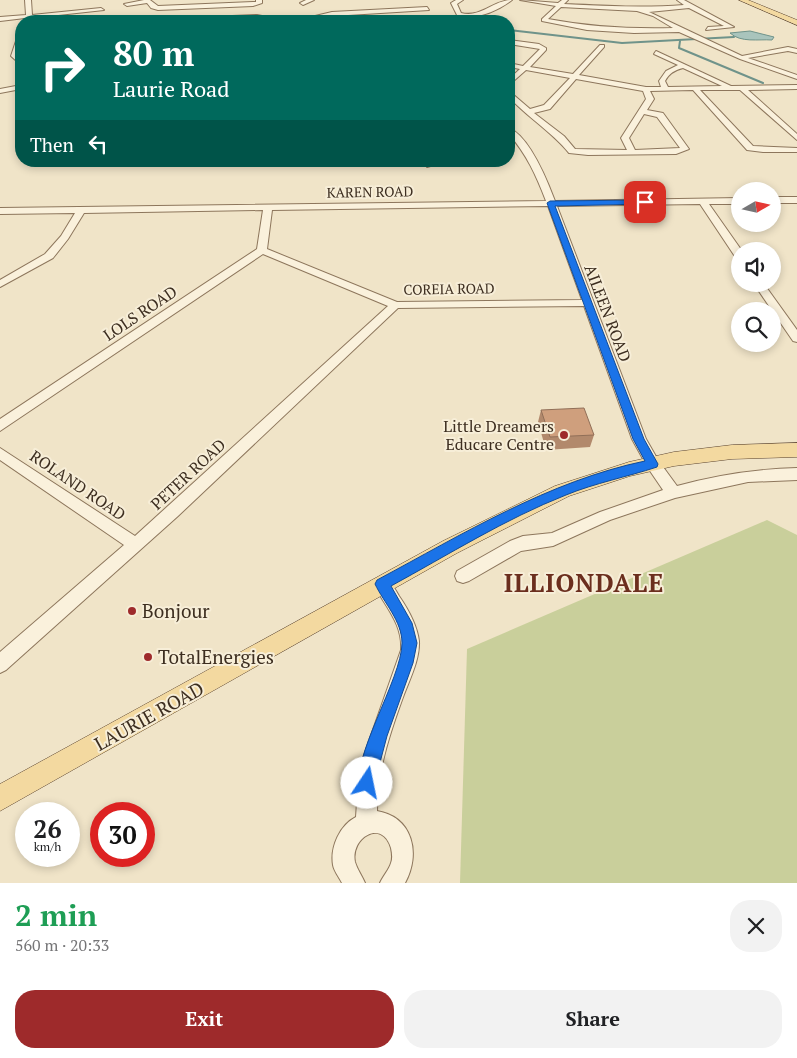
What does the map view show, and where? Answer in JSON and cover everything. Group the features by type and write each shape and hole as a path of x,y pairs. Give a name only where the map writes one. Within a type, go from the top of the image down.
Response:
{"main road":[{"path":"743,1 797,23"},
{"name":"LAURIE ROAD","path":"0,798 382,584 489,526 562,491 629,469 674,459 732,452 797,450"}],"street":[{"path":"28,0 28,15"},
{"path":"127,4 148,1 156,8 183,8 215,3 256,4 260,0"},
{"path":"303,3 311,0"},
{"path":"460,0 454,3 454,8 459,14 464,15"},
{"path":"476,15 483,14 509,0"},
{"path":"523,0 559,5 623,9 691,6"},
{"path":"566,0 544,20 587,28 642,32 680,30"},
{"path":"680,0 731,27 708,29"},
{"path":"97,2 98,15"},
{"path":"425,2 430,15"},
{"path":"62,6 62,14"},
{"path":"181,15 183,8"},
{"path":"644,8 680,30 742,58 797,77"},
{"path":"326,15 427,9"},
{"path":"55,15 98,10"},
{"path":"0,19 15,19"},
{"path":"645,19 662,19"},
{"path":"587,28 592,20"},
{"path":"515,43 539,46 544,49 515,77"},
{"path":"528,112 547,107 602,46"},
{"path":"742,58 788,49 797,51"},
{"path":"656,53 731,88"},
{"path":"666,89 662,81 663,77 672,68 683,66"},
{"path":"515,67 646,89 797,86"},
{"path":"0,82 10,89"},
{"path":"0,91 15,88"},
{"path":"742,88 797,138"},
{"path":"632,152 626,145 625,138 650,99 646,89"},
{"path":"695,89 750,148 797,150"},
{"path":"515,99 560,138 572,151 676,152 685,149 660,115 643,111"},
{"name":"AILEEN ROAD","path":"515,137 526,149 539,171 639,439 653,464 673,492"},
{"path":"781,200 797,200"},
{"path":"702,201 731,243"},
{"name":"KAREN ROAD","path":"0,211 731,201"},
{"path":"262,250 268,207"},
{"path":"0,284 49,256 65,237 82,210"},
{"name":"COREIA ROAD","path":"262,250 395,305 587,302"},
{"name":"LOLS ROAD","path":"0,426 262,250"},
{"path":"765,292 797,338"},
{"name":"PETER ROAD","path":"0,664 136,545 395,305"},
{"name":"ROLAND ROAD","path":"0,453 136,545"},
{"path":"463,576 522,544 552,540 603,517 673,492 720,481 756,476 797,474"},
{"path":"368,821 366,795 368,772 378,736 406,663 410,643 403,620 382,584"},
{"path":"354,883 347,875 343,859 346,842 355,829 368,821 382,821 394,829 402,843 403,860 398,876 391,883"}],"green space":[{"path":"767,520 797,535 797,883 460,883 467,649"}],"water":[{"path":"750,31 774,37 772,40 750,40 739,38 730,33"}],"building":[{"path":"584,408 594,435 550,437 541,410"}],"waterway":[{"path":"515,31 622,43 734,37"},
{"path":"680,41 679,48 763,83"}],"place":[{"name":"Little Dreamers Educare Centre","path":"564,435"},
{"name":"Bonjour","path":"132,611"},
{"name":"TotalEnergies","path":"148,657"}],"district":[{"name":"ILLIONDALE","path":"584,583"}],"route":[{"path":"367,783 368,772 378,736 406,663 410,643 400,613 382,584 496,522 562,491 629,469 653,464 644,451 639,439 550,203 645,202"}]}
